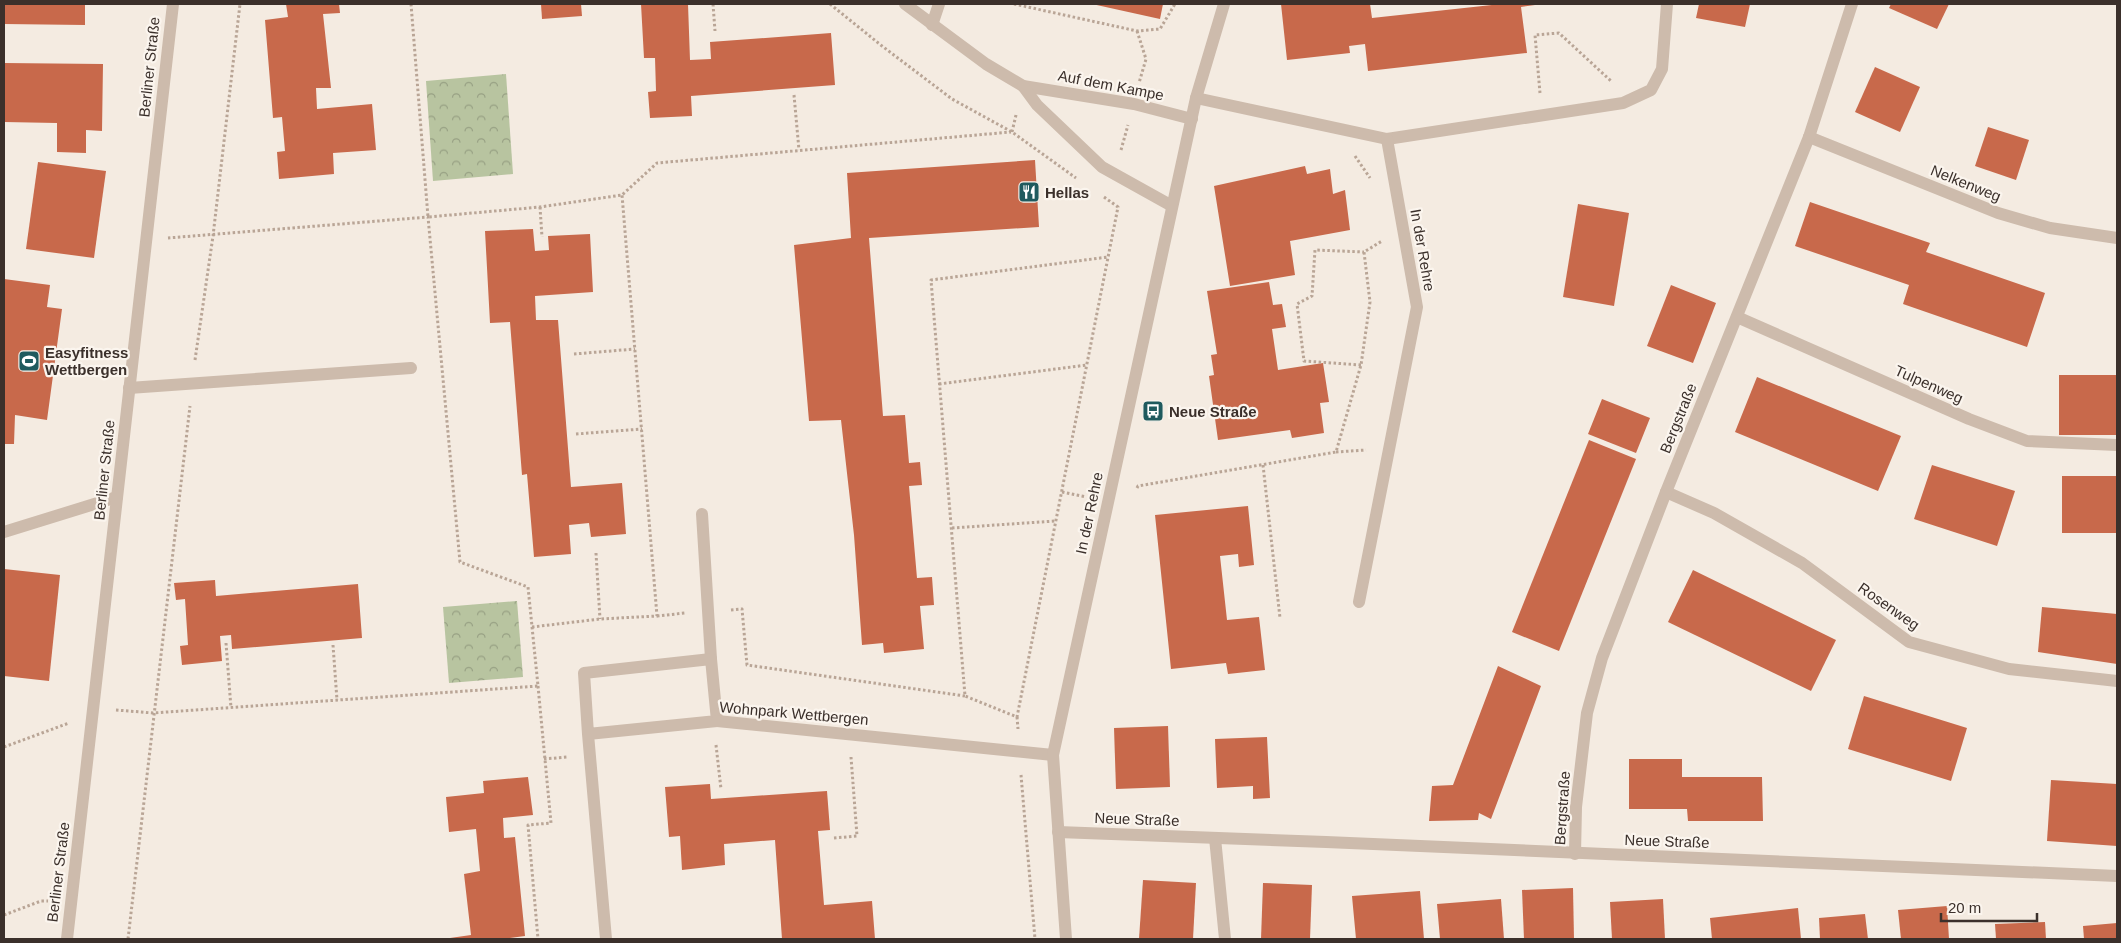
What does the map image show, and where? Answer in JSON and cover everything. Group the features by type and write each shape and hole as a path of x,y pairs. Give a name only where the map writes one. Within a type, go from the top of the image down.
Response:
{"street":[{"name":"Berliner Straße","path":"67,939 173,4"},
{"name":"Auf dem Kampe","path":"905,4 986,64 1024,86 1134,104 1192,119"},
{"path":"932,25 939,4"},
{"name":"In der Rehre","path":"1066,939 1053,755 1196,98 1224,4"},
{"path":"1196,98 1387,139 1623,103 1652,90 1662,69 1667,4"},
{"name":"Bergstraße","path":"1575,854 1576,807 1587,713 1602,658 1666,492 1809,137 1852,4"},
{"name":"Auf dem Kampe","path":"1024,86 1037,105 1102,167 1172,206"},
{"name":"Nelkenweg","path":"1809,137 1998,213 2050,228 2117,238"},
{"name":"In der Rehre","path":"1359,602 1416,306 1387,139"},
{"name":"Tulpenweg","path":"1737,317 1969,420 2027,441 2117,445"},
{"path":"129,388 411,368"},
{"name":"Rosenweg","path":"1666,492 1714,514 1802,563 1909,642 2009,669 2117,681"},
{"path":"4,532 117,497"},
{"path":"702,514 711,659 717,721"},
{"path":"606,939 584,673 711,659"},
{"name":"Wohnpark Wettbergen","path":"588,734 717,721 1053,755"},
{"name":"Neue Straße","path":"1058,832 2117,876"},
{"path":"1215,838 1225,939"}],"path":[{"path":"128,939 192,384 213,236 240,4"},
{"path":"411,4 428,217 460,562 528,587 551,822 528,825 538,939"},
{"path":"712,4 715,30"},
{"path":"830,4 952,99 1012,132 1083,182"},
{"path":"1014,4 1137,31 1160,28 1175,4"},
{"path":"1542,116 1535,35 1560,33 1614,84 1623,103"},
{"path":"794,95 799,150"},
{"path":"146,240 213,236 540,207 622,195 657,163 1012,132"},
{"path":"1346,152 1355,155 1373,183"},
{"path":"1035,939 1017,717 1118,207 1099,194"},
{"path":"622,195 657,616"},
{"path":"540,207 542,237"},
{"path":"1361,365 1304,361 1297,304 1312,296 1315,250 1364,252 1382,243 1382,234"},
{"path":"1109,501 1133,504 1138,486 1336,452 1361,365 1370,302 1364,252"},
{"path":"965,696 931,280 1108,257"},
{"path":"574,354 635,349"},
{"path":"940,384 1087,365"},
{"path":"576,434 642,429"},
{"path":"1263,464 1280,618"},
{"path":"952,528 1056,521"},
{"path":"596,553 600,619"},
{"path":"532,627 600,619 742,609 747,665 965,696 1017,717"},
{"path":"226,643 231,708"},
{"path":"333,645 337,700"},
{"path":"4,747 93,712 153,713 538,686"},
{"path":"706,746 716,745 721,789"},
{"path":"544,759 590,756"},
{"path":"834,838 856,836 851,756"},
{"path":"4,915 42,900 71,904"}],"green space":[{"path":"506,74 513,174 433,181 426,81"},
{"path":"517,601 523,677 449,683 443,607"}],"building":[{"path":"4,4 85,4 85,25 4,24"},
{"path":"286,4 339,4 340,13 323,14 331,88 316,88 317,109 372,104 376,150 333,153 334,174 279,179 277,152 285,151 282,117 273,118 265,20 288,17"},
{"path":"541,4 581,4 582,16 542,19"},
{"path":"641,4 688,4 690,60 711,59 710,42 831,33 835,85 691,96 692,116 650,118 648,92 656,91 655,58 644,58"},
{"path":"1092,4 1163,4 1160,19"},
{"path":"1281,4 1370,4 1372,18 1501,4 1535,5 1521,7 1527,53 1368,71 1365,44 1349,46 1350,53 1287,60"},
{"path":"1699,4 1750,4 1745,27 1696,18"},
{"path":"1891,4 1949,4 1937,29 1889,8"},
{"path":"4,63 103,64 102,131 86,130 86,153 57,152 57,123 4,122"},
{"path":"1875,67 1920,87 1900,132 1855,112"},
{"path":"1988,127 2029,140 2016,180 1975,166"},
{"path":"1035,160 1039,227 869,238 883,416 905,415 909,463 920,462 922,485 909,486 917,578 932,577 934,605 920,606 924,649 884,653 883,643 862,645 854,535 841,420 809,421 794,245 851,238 847,173"},
{"path":"38,162 106,171 94,258 26,249"},
{"path":"1305,166 1307,174 1330,169 1333,194 1345,190 1350,230 1290,241 1295,275 1230,286 1214,186"},
{"path":"1810,202 1930,243 1926,252 2045,293 2027,347 1903,304 1909,285 1795,246"},
{"path":"1578,204 1629,213 1614,306 1563,297"},
{"path":"533,229 535,251 549,250 548,236 590,234 593,292 535,296 536,320 558,320 571,487 622,483 626,534 591,537 589,523 569,525 571,554 534,557 527,474 522,475 510,322 490,323 485,231"},
{"name":"Easyfitness Wettbergen","path":"4,279 50,285 47,307 62,309 47,420 15,415 14,444 4,444"},
{"path":"1269,282 1273,305 1282,304 1286,327 1272,329 1278,370 1323,363 1329,402 1320,403 1324,433 1292,438 1290,430 1218,440 1209,376 1214,375 1211,355 1217,354 1207,291"},
{"path":"1671,285 1716,303 1693,363 1647,346"},
{"path":"2059,375 2117,375 2117,435 2059,435"},
{"path":"1757,377 1901,436 1878,491 1735,432"},
{"path":"1602,399 1650,418 1636,453 1588,434"},
{"path":"1589,440 1636,459 1559,651 1512,632"},
{"path":"1932,465 2015,491 1997,546 1914,519"},
{"path":"2062,476 2117,476 2117,533 2062,533"},
{"path":"1248,506 1254,565 1239,567 1238,554 1220,556 1227,620 1259,617 1265,670 1228,674 1226,663 1171,669 1155,515"},
{"path":"4,569 60,575 49,681 4,676"},
{"path":"1693,570 1836,640 1811,691 1668,622"},
{"path":"215,580 216,596 358,584 362,638 232,649 231,635 220,636 222,661 182,665 180,646 188,645 185,599 176,600 174,583"},
{"path":"2042,607 2117,614 2117,664 2038,652"},
{"path":"1498,666 1541,686 1491,819 1479,813 1478,820 1429,821 1432,786 1453,785"},
{"path":"1864,696 1967,728 1951,781 1848,749"},
{"path":"1168,726 1170,787 1116,789 1114,728"},
{"path":"1267,737 1270,798 1253,799 1253,786 1217,788 1215,739"},
{"path":"1629,759 1682,759 1682,777 1762,777 1763,821 1688,821 1687,809 1629,809"},
{"path":"528,777 533,815 503,818 504,838 515,837 525,936 503,939 443,939 471,935 464,874 480,871 476,829 449,832 446,797 484,793 483,781"},
{"path":"2051,780 2117,784 2117,846 2047,841"},
{"path":"710,784 711,799 827,791 830,830 818,831 824,905 872,901 875,939 782,939 775,840 724,844 725,865 682,870 680,836 669,837 665,787"},
{"path":"1143,880 1196,883 1193,939 1139,939"},
{"path":"1263,883 1312,885 1310,939 1261,939"},
{"path":"1573,888 1574,939 1524,939 1522,890"},
{"path":"1420,891 1424,939 1356,939 1352,896"},
{"path":"1501,899 1504,939 1440,939 1437,904"},
{"path":"1663,899 1665,939 1612,939 1610,902"},
{"path":"1947,906 1949,939 1901,939 1898,910"},
{"path":"1798,908 1801,939 1712,939 1710,918"},
{"path":"1865,914 1868,939 1820,939 1819,918"},
{"path":"2045,922 2046,939 1996,939 1995,924"},
{"path":"2117,923 2117,939 2084,939 2083,926"}],"place":[{"name":"Hellas","path":"1029,192"},
{"name":"Easyfitness Wettbergen","path":"29,361"},
{"name":"Neue Straße","path":"1153,411"}]}
